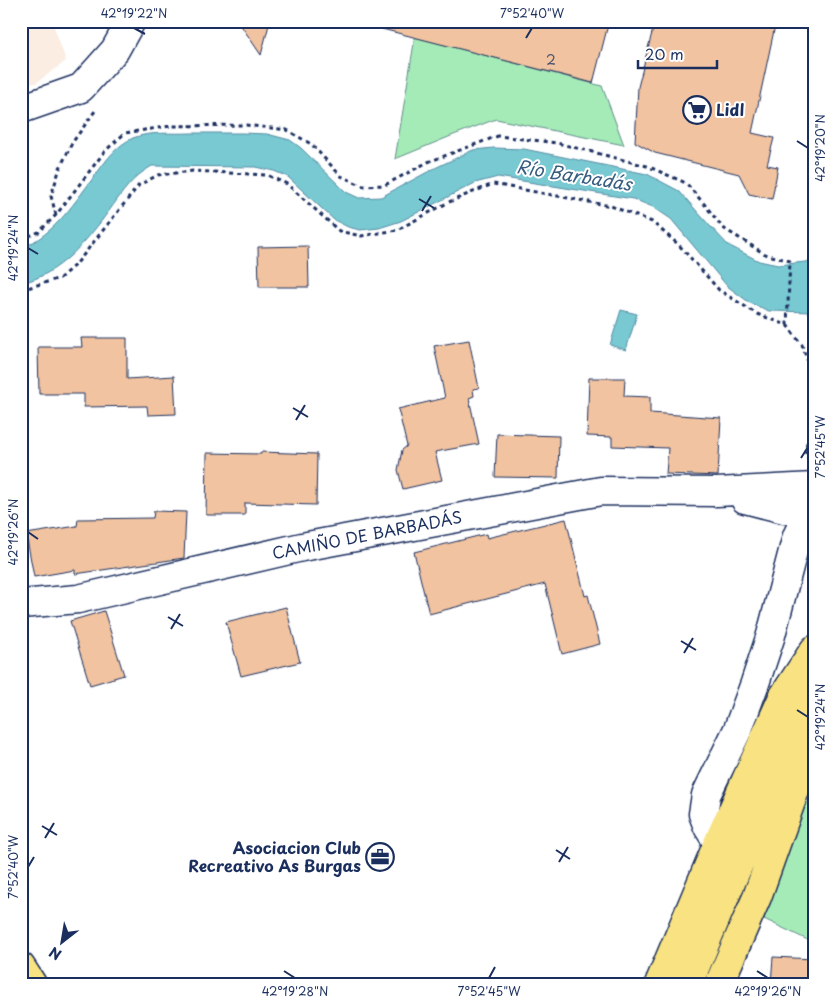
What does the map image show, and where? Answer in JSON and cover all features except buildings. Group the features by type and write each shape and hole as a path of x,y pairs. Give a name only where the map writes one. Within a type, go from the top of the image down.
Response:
{"main road":[{"path":"659,984 718,843 783,697 814,650"},
{"path":"688,984 785,755 814,673"},
{"path":"719,984 757,897 814,737"},
{"path":"21,967 32,984"}],"street":[{"path":"21,109 82,88 115,50 131,21"},
{"name":"CAMIÑO DE BARBADÁS","path":"21,604 78,598 302,547 601,491 717,492 806,503"},
{"name":"CAMIÑO DE BARBADÁS","path":"717,492 806,503"},
{"path":"718,843 708,827 703,814 706,795 738,729 756,683 771,635 806,503"},
{"path":"790,804 814,786"}],"path":[{"path":"56,215 51,196 60,168 72,143 97,108"},
{"path":"21,239 39,232 56,215 105,151 125,133 171,126 246,125 287,130 311,144 341,176 364,186 386,185 428,162 498,136 557,143 648,166 686,183 724,228 765,254 790,261 787,325"},
{"path":"21,290 60,278 77,264 139,185 158,175 193,172 267,175 287,184 339,231 361,236 398,230 449,202 493,184 611,206 652,222 679,245 719,290 756,314 787,325 802,345 813,377 814,395"},
{"path":"806,503 805,451 814,413"}],"shaded area":[{"path":"21,21 52,21 66,61 36,83 21,83"}],"green space":[{"path":"415,37 602,86 624,145 496,119 395,159"},
{"path":"814,795 814,943 764,919 790,826"}],"water":[{"name":"Río Barbadás","path":"154,134 267,134 290,140 301,148 346,192 359,198 381,197 473,150 494,148 524,149 647,174 679,191 728,245 759,261 778,265 814,261 814,312 769,311 750,303 727,286 671,219 653,207 633,199 498,177 475,183 401,221 379,228 360,230 348,227 334,220 288,177 274,171 255,167 152,166 128,186 71,255 48,272 35,279 21,283 21,248 55,226 117,148 127,141 140,136"},
{"path":"621,310 637,314 626,350 610,345"}],"place":[{"name":"Lidl","path":"697,110"},
{"name":"Asociacion Club Recreativo As Burgas","path":"380,857"}]}
